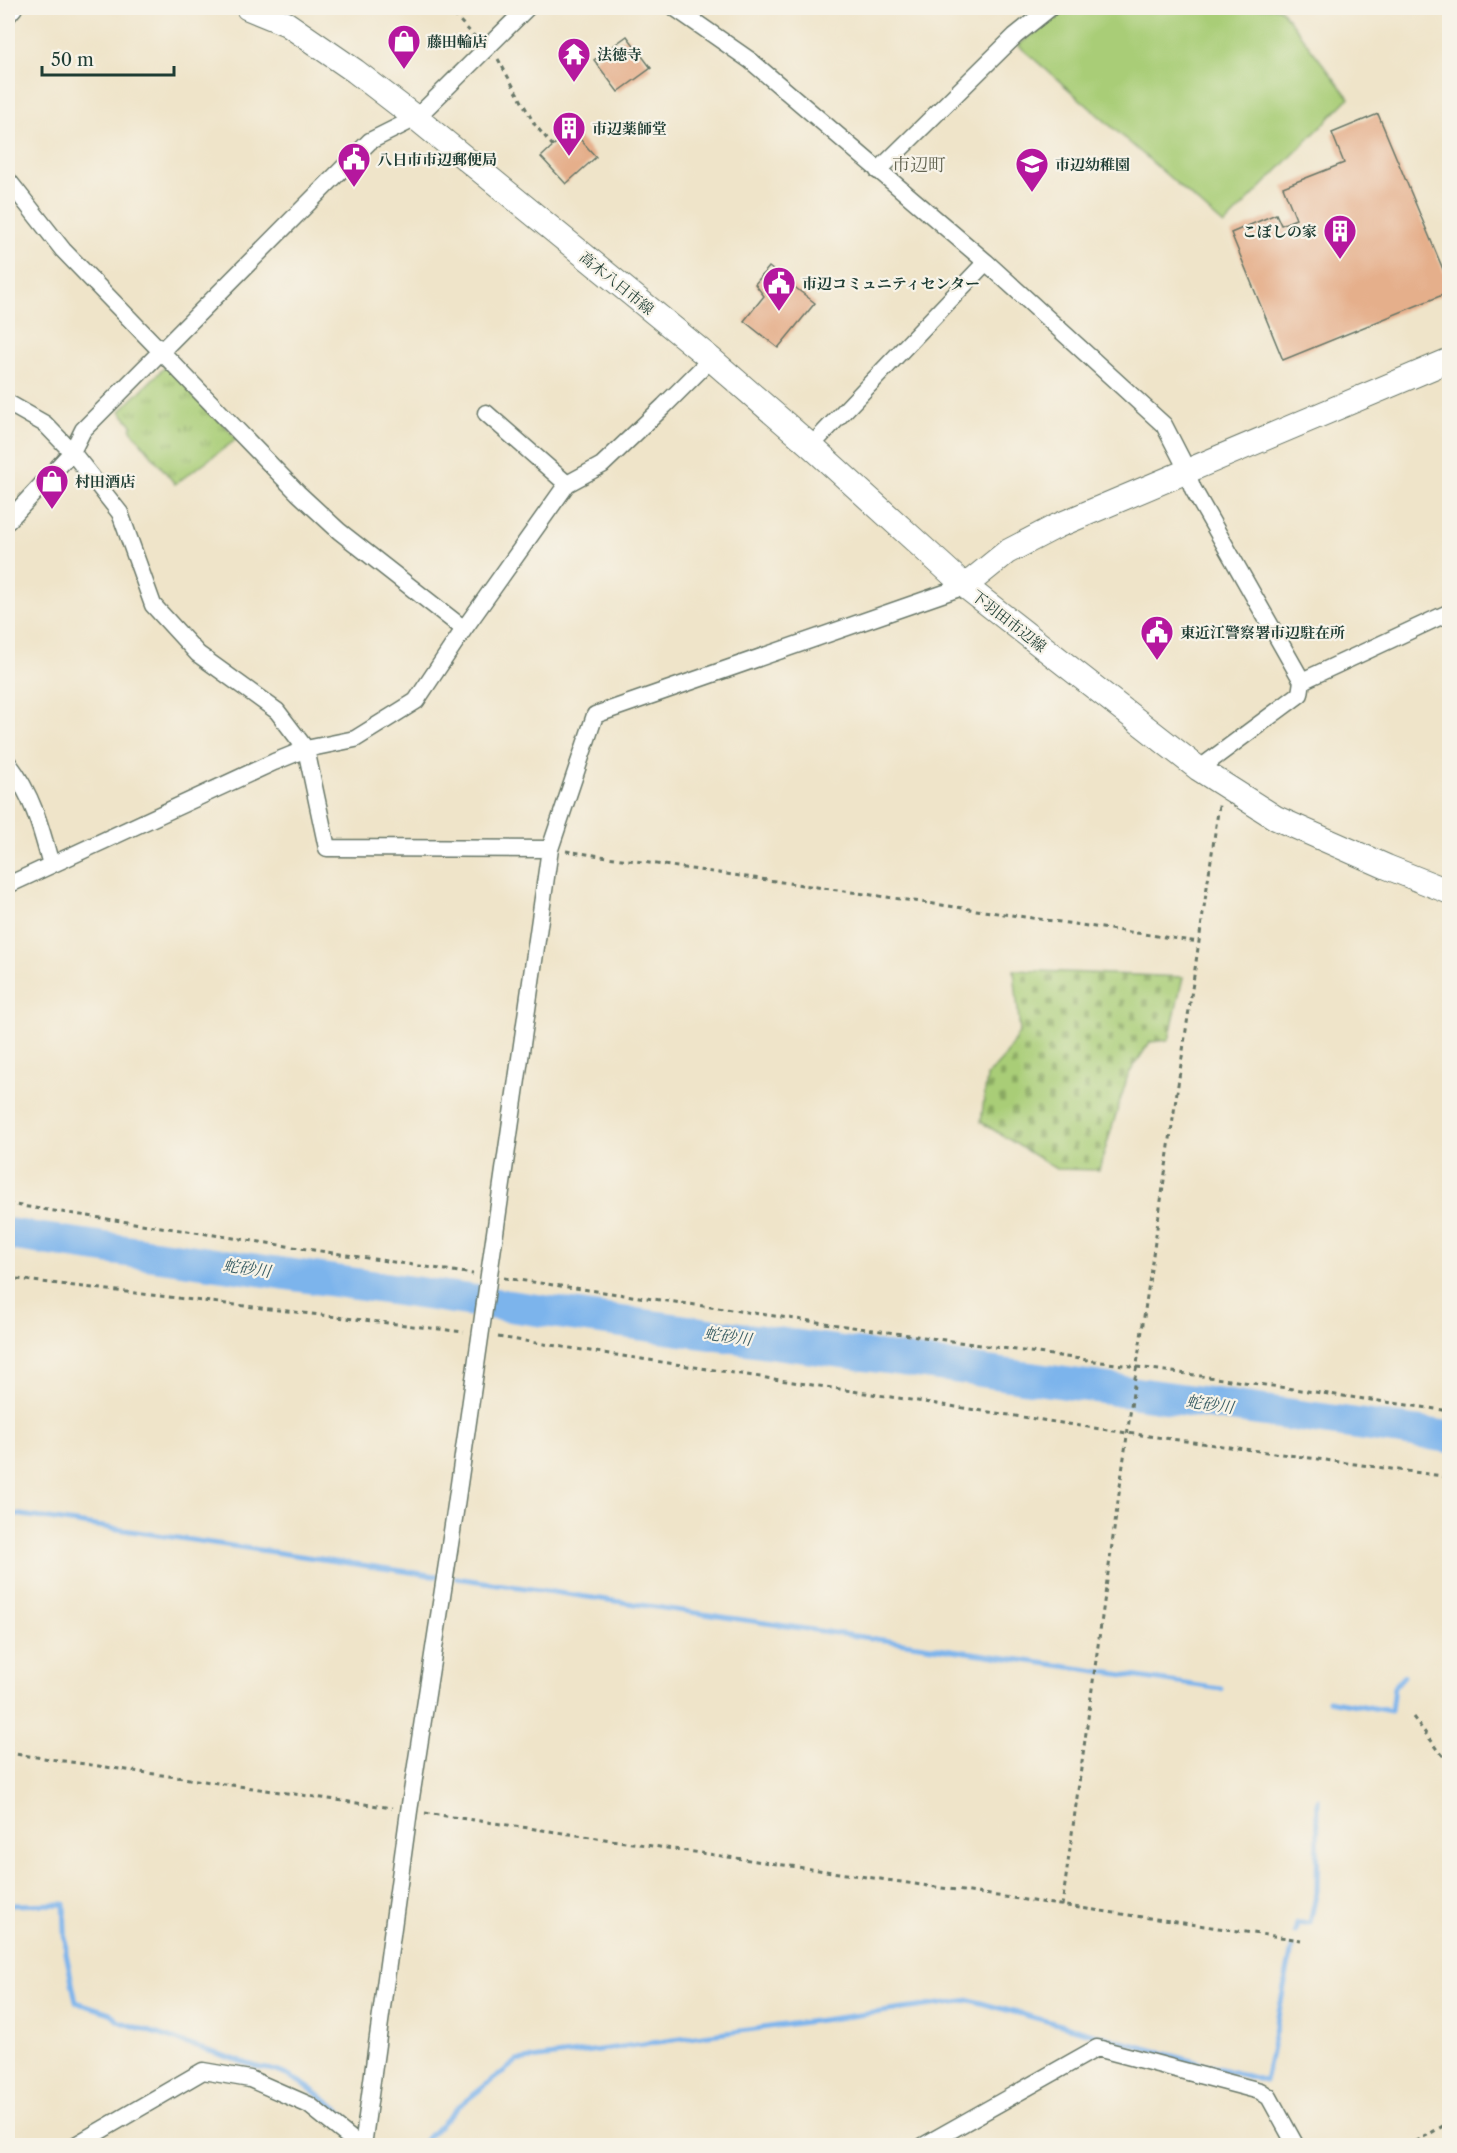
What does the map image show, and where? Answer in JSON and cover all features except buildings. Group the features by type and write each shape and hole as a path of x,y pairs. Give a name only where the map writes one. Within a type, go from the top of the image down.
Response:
{"main road":[{"name":"高木八日市線","path":"248,8 287,24 355,71 416,118 711,359 965,586"},
{"name":"下羽田市辺線","path":"1449,360 1057,526 1007,552 965,586 1222,786 1276,818 1449,892"}],"street":[{"path":"8,15 14,8"},
{"path":"8,521 72,453 83,430 370,141 416,118 527,8"},
{"path":"675,8 751,61 986,262 1164,425 1199,500 1302,681 1300,694 1199,769"},
{"path":"878,171 1015,36 1050,8"},
{"path":"8,180 63,250 267,462 339,531 464,629"},
{"path":"811,446 986,262"},
{"path":"8,885 274,762 306,749 355,739 416,701 567,484 602,465 711,359"},
{"path":"8,403 45,424 72,453 120,513 153,605 198,654 278,711 306,749 327,848 550,849"},
{"path":"486,413 567,484"},
{"path":"74,2145 203,2071 250,2079 309,2105 362,2145 480,1329 489,1283 550,849 595,715 965,586"},
{"path":"1302,681 1449,612"},
{"path":"8,763 22,781 39,819 51,865"},
{"path":"923,2145 1097,2048 1260,2091 1269,2097 1296,2145"}],"path":[{"path":"448,8 487,46 535,125 554,147"},
{"path":"1062,1906 1136,1368 1222,786"},
{"path":"550,849 1199,942"},
{"path":"8,1204 489,1283 1449,1411"},
{"path":"8,1278 480,1329 1127,1433 1449,1478"},
{"path":"1413,1717 1449,1765"},
{"path":"8,1753 1301,1940"},
{"path":"1449,1842 1444,1845 1449,1856"},
{"path":"1408,2145 1449,2122"}],"green space":[{"path":"1069,8 1280,8 1349,98 1224,225 1018,45"},
{"path":"168,364 237,439 175,484 131,430 132,425 120,411"},
{"path":"1014,970 1183,977 1169,1040 1150,1042 1128,1075 1099,1170 1056,1169 981,1122 987,1076 1005,1056 1020,1031"}],"waterway":[{"name":"蛇砂川","path":"8,1234 1450,1437"},
{"path":"8,1513 437,1576"},
{"path":"456,1578 1221,1689"},
{"path":"1328,1700 1391,1711 1394,1687 1404,1676"},
{"path":"1295,1932 1297,1923 1310,1923 1317,1891 1318,1800"},
{"path":"8,1905 64,1904 66,1953 76,2002 110,2013 118,2021 284,2074 318,2094 348,2118"},
{"path":"419,2146 459,2106 517,2061 970,2000 1265,2081 1292,1948"}],"place":[{"name":"藤田輪店","path":"404,70"},
{"name":"法徳寺","path":"574,83"},
{"name":"市辺薬師堂","path":"569,157"},
{"name":"八日市市辺郵便局","path":"354,188"},
{"name":"市辺幼稚園","path":"1032,193"},
{"name":"こぼしの家","path":"1340,260"},
{"name":"市辺コミュニティセンター","path":"779,312"},
{"name":"村田酒店","path":"52,510"},
{"name":"東近江警察署市辺駐在所","path":"1157,661"}],"district":[{"name":"市辺町","path":"919,165"}]}
